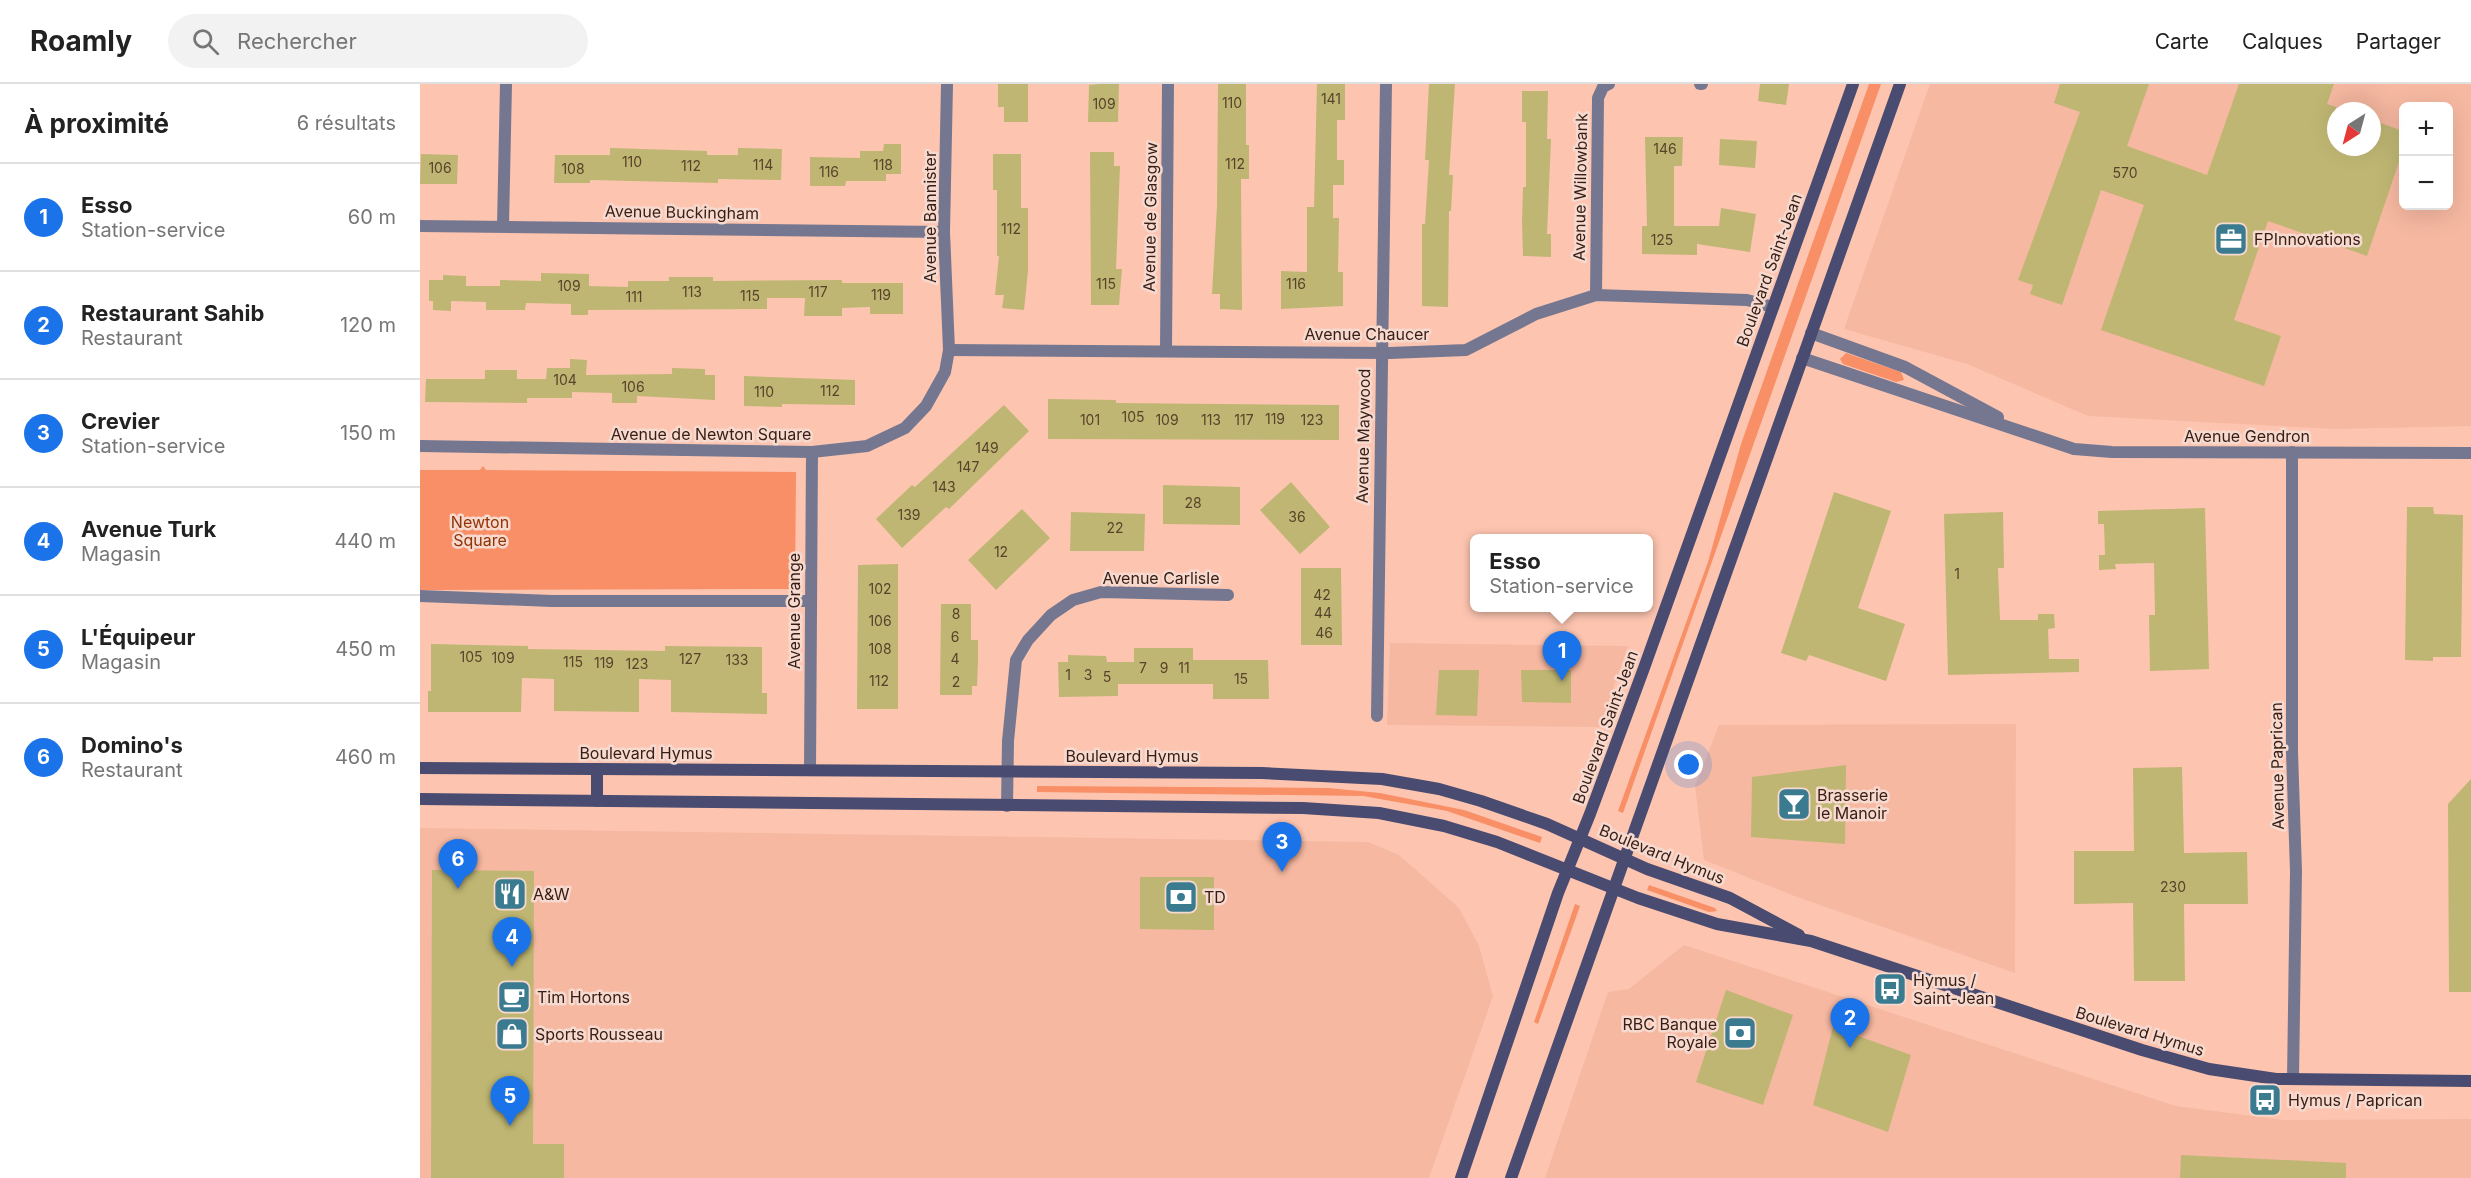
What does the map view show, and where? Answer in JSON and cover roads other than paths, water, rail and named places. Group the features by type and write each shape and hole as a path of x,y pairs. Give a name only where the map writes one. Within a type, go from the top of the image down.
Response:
{"street":[{"path":"503,226 506,84"},
{"name":"Avenue Bannister","path":"947,84 944,232 949,350"},
{"name":"Avenue de Glasgow","path":"1166,350 1168,84"},
{"name":"Avenue Maywood","path":"1377,716 1380,351 1386,84"},
{"name":"Avenue Willowbank","path":"1596,295 1598,98 1603,87 1609,84"},
{"name":"Boulevard Saint-Jean","path":"1461,1178 1568,870 1852,84"},
{"path":"1511,1178 1612,888 1900,84"},
{"name":"Avenue Buckingham","path":"420,226 944,232"},
{"name":"Avenue Chaucer","path":"949,350 1466,350 1536,314 1596,295 1747,300 1773,307"},
{"name":"Avenue Gendron","path":"1811,333 1916,372 2025,432"},
{"name":"Avenue de Newton Square","path":"420,446 812,452 867,446 905,428 926,405 945,372 949,350"},
{"name":"Avenue Gendron","path":"1802,358 2071,448 2097,452 2471,453"},
{"name":"Avenue Grange","path":"810,770 812,452"},
{"name":"Avenue Paprican","path":"2292,452 2292,752 2296,871 2293,1080"},
{"name":"Avenue Carlisle","path":"1007,806 1008,741 1016,660 1028,640 1051,615 1073,600 1101,592 1228,595"},
{"path":"420,596 552,601 811,601"},
{"name":"Boulevard Hymus","path":"420,768 1262,773 1382,778 1439,789 1547,824 1623,858 1730,898 1811,941"},
{"path":"597,769 597,801"},
{"name":"Boulevard Hymus","path":"420,800 1357,810 1401,816 1453,828 1612,888 1717,924 1811,941 2185,1063 2252,1076 2293,1080 2471,1081"}],"place":[{"name":"FPInnovations","path":"2231,239"},
{"name":"Esso","path":"1562,681"},
{"name":"Brasserie le Manoir","path":"1794,804"},
{"name":"Crevier","path":"1282,872"},
{"name":"Domino's","path":"458,889"},
{"name":"A&W","path":"510,894"},
{"name":"TD","path":"1181,897"},
{"name":"Avenue Turk","path":"512,967"},
{"name":"Hymus / Saint-Jean","path":"1890,989"},
{"name":"Tim Hortons","path":"514,997"},
{"name":"RBC Banque Royale","path":"1740,1033"},
{"name":"Sports Rousseau","path":"512,1034"},
{"name":"Restaurant Sahib","path":"1850,1048"},
{"name":"Hymus / Paprican","path":"2265,1100"},
{"name":"L'Équipeur","path":"510,1126"}],"park label":[{"name":"Newton Square","path":"480,531"}]}
